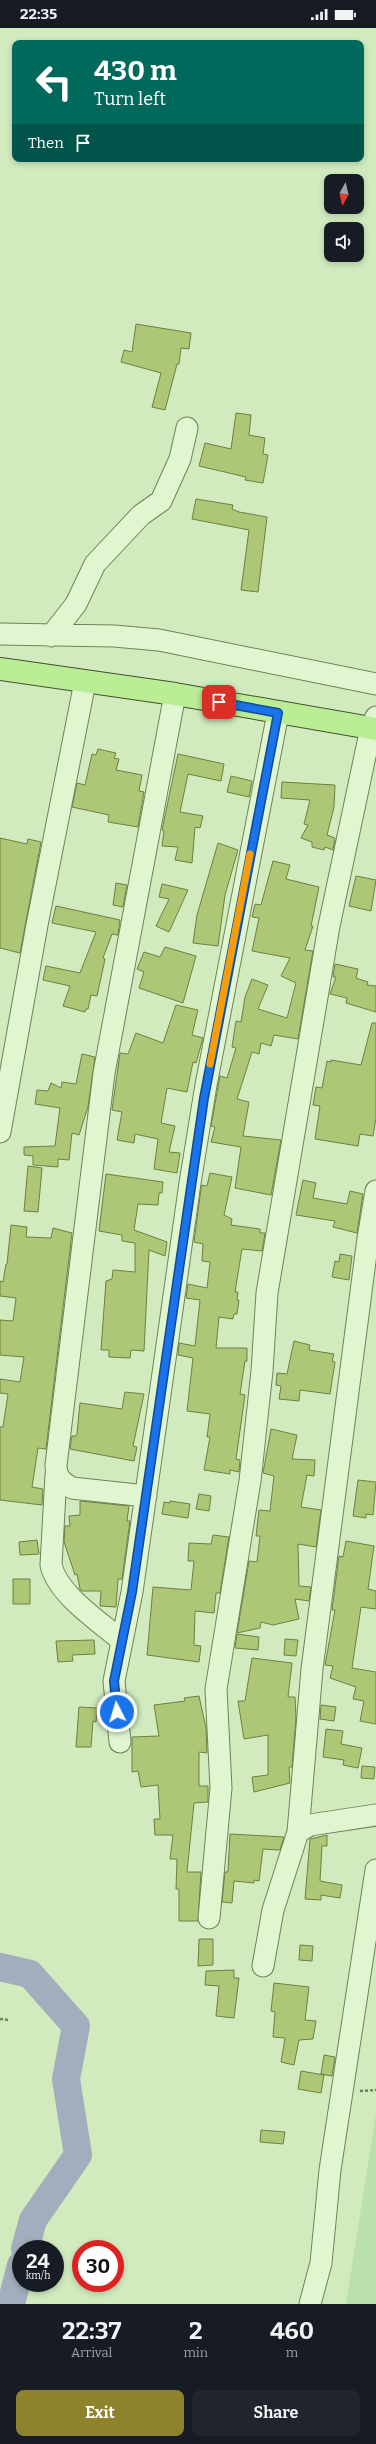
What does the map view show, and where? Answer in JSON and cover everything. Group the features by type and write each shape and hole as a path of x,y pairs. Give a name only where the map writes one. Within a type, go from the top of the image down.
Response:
{"main road":[{"path":"0,669 175,694 278,713 374,725"}],"street":[{"path":"51,636 76,604 95,564 140,515 161,501 180,459 188,428"},
{"path":"0,634 128,637 159,640 376,684"},
{"path":"0,1132 32,948 85,682"},
{"path":"122,1641 62,1589 54,1577 51,1565 56,1475 104,1073 175,694"},
{"path":"120,1742 114,1681 132,1592 206,1085 278,713"},
{"path":"209,1918 221,1788 216,1689 250,1482 262,1370 266,1293 329,926 374,725"},
{"path":"263,1966 273,1910 298,1832 312,1670 366,1246 376,1191"},
{"path":"56,1475 63,1483 72,1488 146,1496"},
{"path":"298,1832 310,1825 376,1815"},
{"path":"310,2304 321,2263 330,2170 376,1870"}],"path":[{"path":"0,2019 9,2020"}],"green space":[{"path":"376,2113 376,2304 346,2304"}],"building":[{"path":"136,324 191,333 189,349 181,348 179,364 177,364 165,410 152,407 161,373 121,362 124,350 132,352"},
{"path":"236,413 251,415 249,435 265,438 263,454 268,455 263,483 245,480 246,477 199,466 205,443 231,449"},
{"path":"196,499 233,505 232,509 239,512 267,517 258,592 241,590 249,530 192,519"},
{"path":"98,749 116,753 114,758 119,759 116,770 142,775 139,791 144,792 138,827 108,822 109,815 72,807 77,783 85,785 92,754 96,755"},
{"path":"178,754 224,764 221,781 188,774 180,812 203,816 200,828 195,827 192,863 175,860 178,847 162,846 164,831 162,830"},
{"path":"231,776 252,781 249,797 227,792"},
{"path":"282,782 335,785 334,807 327,835 335,838 333,850 325,847 324,850 312,847 312,842 301,838 308,825 304,824 310,800 281,798"},
{"path":"0,838 27,844 28,839 41,842 20,953 0,948"},
{"path":"218,843 238,850 225,895 218,946 193,943 197,915"},
{"path":"273,861 290,865 286,879 319,887 311,926 313,926 305,950 313,951 298,1039 274,1035 271,1046 261,1043 259,1054 252,1052 237,1099 249,1102 243,1136 281,1140 271,1195 235,1188 241,1147 211,1142 215,1127 211,1126 220,1076 227,1078 236,1048 232,1047 236,1021 241,1022 245,997 252,979 268,985 258,1009 287,1018 296,983 281,976 290,958 252,951 259,918 252,917 255,904 261,905"},
{"path":"356,876 376,880 371,911 349,906"},
{"path":"116,883 127,885 123,907 113,905"},
{"path":"162,884 188,890 169,932 156,926 169,899 159,897"},
{"path":"56,906 120,920 118,935 112,934 103,958 105,959 97,996 91,995 88,1009 86,1009 85,1012 63,1006 70,986 43,980 46,966 80,973 96,932 52,923"},
{"path":"165,947 196,956 183,1003 139,988 144,972 137,969 144,952 160,957"},
{"path":"335,964 358,969 356,978 368,982 367,985 376,986 376,1012 346,1003 347,998 330,994 336,977 333,977"},
{"path":"176,1005 198,1010 192,1035 203,1038 196,1063 193,1062 187,1092 167,1088 161,1123 175,1126 169,1152 180,1153 177,1173 154,1169 158,1139 135,1134 134,1143 117,1140 122,1112 112,1110 120,1053 128,1054 136,1033 163,1043"},
{"path":"372,1023 376,1023 376,1118 373,1136 360,1134 358,1146 315,1139 320,1106 313,1105 316,1087 322,1088 327,1061 331,1062 331,1060 361,1065"},
{"path":"82,1054 95,1057 88,1107 79,1135 72,1133 69,1160 58,1159 58,1167 33,1165 33,1156 24,1155 24,1147 55,1146 60,1108 35,1104 37,1090 48,1091 51,1083 61,1088 62,1082 76,1084"},
{"path":"28,1166 42,1168 38,1212 24,1211"},
{"path":"210,1173 232,1177 224,1215 232,1219 231,1225 260,1229 260,1233 265,1233 262,1251 242,1249 235,1292 238,1292 237,1300 239,1300 237,1314 234,1314 233,1319 219,1317 216,1348 247,1348 247,1361 245,1361 240,1394 245,1395 236,1459 240,1460 239,1472 230,1470 230,1474 204,1470 210,1437 207,1437 210,1414 187,1411 193,1358 178,1355 179,1343 195,1346 200,1300 186,1298 188,1284 207,1288 210,1262 202,1261 203,1244 194,1242 201,1189 202,1185 207,1186"},
{"path":"106,1174 163,1182 162,1193 159,1193 158,1205 138,1204 134,1230 167,1242 165,1256 149,1250 144,1351 131,1350 130,1358 109,1357 109,1350 101,1350 106,1281 112,1279 113,1270 135,1272 135,1243 122,1241 122,1235 99,1231"},
{"path":"303,1180 316,1183 313,1198 347,1204 350,1191 363,1194 357,1233 333,1227 335,1221 296,1215"},
{"path":"11,1225 27,1227 26,1237 51,1238 53,1228 72,1233 46,1449 38,1448 32,1487 43,1489 42,1505 0,1500 0,1427 3,1427 8,1394 0,1393 0,1379 20,1382 24,1357 0,1355 0,1320 13,1321 16,1298 0,1296 0,1281 3,1282 7,1264"},
{"path":"340,1254 352,1256 349,1280 332,1277 335,1261 339,1262"},
{"path":"294,1341 310,1345 309,1350 334,1354 332,1361 335,1362 330,1394 300,1390 299,1401 279,1399 281,1386 276,1385 277,1373 287,1374"},
{"path":"125,1392 144,1394 133,1446 137,1447 134,1461 70,1449 72,1436 76,1436 77,1434 80,1403 122,1409"},
{"path":"271,1429 297,1435 292,1459 315,1460 314,1476 307,1475 301,1507 321,1510 316,1547 298,1544 299,1586 311,1587 309,1601 295,1599 299,1619 273,1625 261,1622 260,1628 237,1633 249,1561 257,1562 260,1536 256,1536 259,1510 270,1511 274,1476 263,1473"},
{"path":"358,1480 376,1482 373,1515 366,1514 366,1518 353,1516"},
{"path":"199,1494 211,1496 209,1511 196,1509"},
{"path":"80,1501 129,1506 127,1521 130,1521 122,1579 118,1579 116,1607 100,1606 101,1591 82,1591 80,1589 77,1574 75,1575 64,1542 65,1526 70,1526 69,1516 80,1515"},
{"path":"170,1501 190,1504 188,1518 162,1514 164,1502 170,1503"},
{"path":"213,1535 229,1537 220,1593 216,1593 214,1613 195,1611 194,1645 201,1646 199,1662 147,1655 153,1587 191,1590 194,1561 188,1561 189,1543 211,1544"},
{"path":"37,1540 39,1554 20,1555 19,1542"},
{"path":"346,1541 374,1546 368,1589 376,1591 376,1609 361,1607 352,1668 376,1672 376,1724 360,1721 364,1701 353,1699 356,1687 330,1678 333,1666 325,1665 335,1610 332,1610 339,1556 343,1557"},
{"path":"13,1579 30,1579 30,1604 13,1604"},
{"path":"237,1634 259,1637 258,1650 235,1648"},
{"path":"285,1639 298,1640 296,1656 284,1655"},
{"path":"94,1640 95,1654 72,1655 73,1661 58,1662 56,1641"},
{"path":"252,1658 292,1663 288,1697 295,1697 296,1718 292,1767 289,1767 290,1783 254,1792 252,1777 268,1775 268,1735 244,1739 238,1701 245,1701"},
{"path":"199,1696 206,1728 207,1753 199,1752 199,1786 208,1786 208,1802 194,1803 187,1872 201,1872 198,1921 179,1921 179,1889 176,1889 177,1859 170,1859 173,1835 155,1835 154,1819 160,1819 158,1785 141,1787 138,1771 132,1772 132,1737 159,1736 154,1705 185,1701 184,1698"},
{"path":"321,1705 336,1707 334,1721 320,1719"},
{"path":"79,1707 97,1708 96,1722 93,1721 91,1747 76,1747"},
{"path":"326,1729 343,1731 341,1744 362,1748 358,1768 343,1765 344,1760 323,1757"},
{"path":"362,1766 375,1767 374,1779 361,1778"},
{"path":"230,1834 284,1837 280,1850 263,1849 259,1881 254,1880 254,1883 234,1881 232,1903 222,1902 225,1872 228,1872"},
{"path":"327,1835 327,1846 322,1846 320,1881 342,1885 340,1898 321,1895 321,1900 305,1899 310,1839"},
{"path":"199,1939 213,1939 213,1965 198,1966"},
{"path":"300,1945 313,1946 312,1961 299,1960"},
{"path":"234,1970 234,1978 239,1978 234,2018 216,2016 219,1986 205,1985 206,1971"},
{"path":"274,1983 309,1987 305,2020 316,2021 313,2039 299,2040 294,2065 281,2062 285,2038 273,2037 275,2012 271,2011"},
{"path":"324,2055 335,2057 332,2076 321,2074"},
{"path":"301,2071 324,2075 321,2093 298,2089"},
{"path":"261,2130 285,2132 283,2144 260,2142"}],"waterway":[{"path":"0,1967 30,1974 76,2026 66,2079 78,2155 33,2220 27,2240"},
{"path":"11,2304 14,2292"}],"slow traffic":[{"path":"210,1064 250,854"}],"route":[{"path":"117,1712 114,1681 132,1592 190,1184 206,1085 278,713 219,702"}]}
